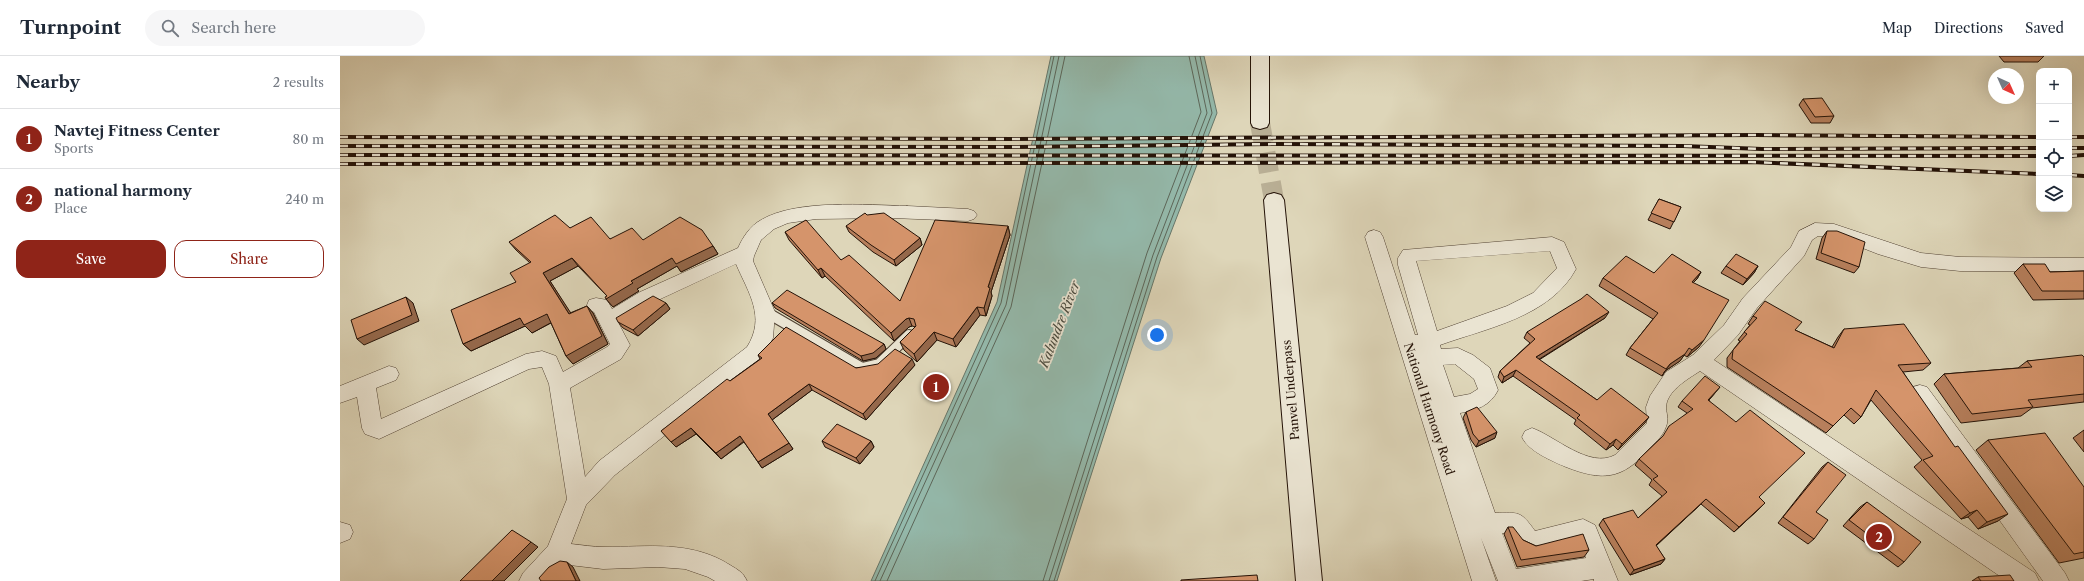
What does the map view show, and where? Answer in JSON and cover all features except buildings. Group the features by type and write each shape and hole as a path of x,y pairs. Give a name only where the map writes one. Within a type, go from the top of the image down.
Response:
{"main road":[{"path":"1260,56 1260,123"},
{"name":"Panvel Underpass","path":"1274,200 1309,581"}],"street":[{"path":"531,581 556,552 578,499 607,468 754,353 763,338 766,312 744,261 744,253 750,242 767,224 800,214 908,211 968,215"},
{"path":"1532,437 1548,448 1581,463 1605,468 1620,464 1656,427 1658,419 1656,407 1658,401 1673,378 1700,361 1731,330 1750,303 1798,251 1805,236 1815,229 1834,230 1884,249 1920,260 1960,264 2084,265"},
{"name":"National Harmony Road","path":"1374,237 1408,344 1476,524 1484,581"},
{"path":"1431,349 1540,298 1567,269 1558,247 1552,244 1409,255 1407,265 1447,406 1476,524 1507,576 1512,581 1604,574 1587,532 1583,529 1532,542 1528,540 1516,523 1476,524"},
{"path":"608,321 647,296 744,253"},
{"path":"1384,268 1407,265"},
{"path":"559,384 614,353 620,344 600,305 596,305"},
{"path":"1408,344 1458,356 1483,374 1488,390 1486,395 1475,401 1447,406"},
{"path":"365,384 372,428 379,430 392,425 388,414 407,403 411,404 415,414 526,362 542,359 549,362 559,384 578,499"},
{"path":"1700,361 2027,581"},
{"path":"340,395 389,374"},
{"path":"1920,393 2057,581"},
{"path":"556,552 603,558 658,556 685,558 715,568 735,581"}],"lane":[{"path":"766,312 862,368 879,364 912,332"}],"water":[{"name":"Kalundre River","path":"1051,56 1204,56 1217,113 1161,258 1057,581 871,581 997,302"}],"tunnel":[{"path":"1260,123 1274,200"}],"railway":[{"path":"340,137 1016,139 1756,135 2036,137"},
{"path":"2072,137 2084,137"},
{"path":"340,146 1014,147 1280,144 1683,146 1762,149 2036,148"},
{"path":"2072,148 2084,148"},
{"path":"340,155 2036,156"},
{"path":"2072,156 2084,155"},
{"path":"340,164 1751,162 2036,174"},
{"path":"2072,175 2084,176"}],"place":[{"name":"Navtej Fitness Center","path":"936,387"},
{"name":"national harmony","path":"1879,537"}]}
